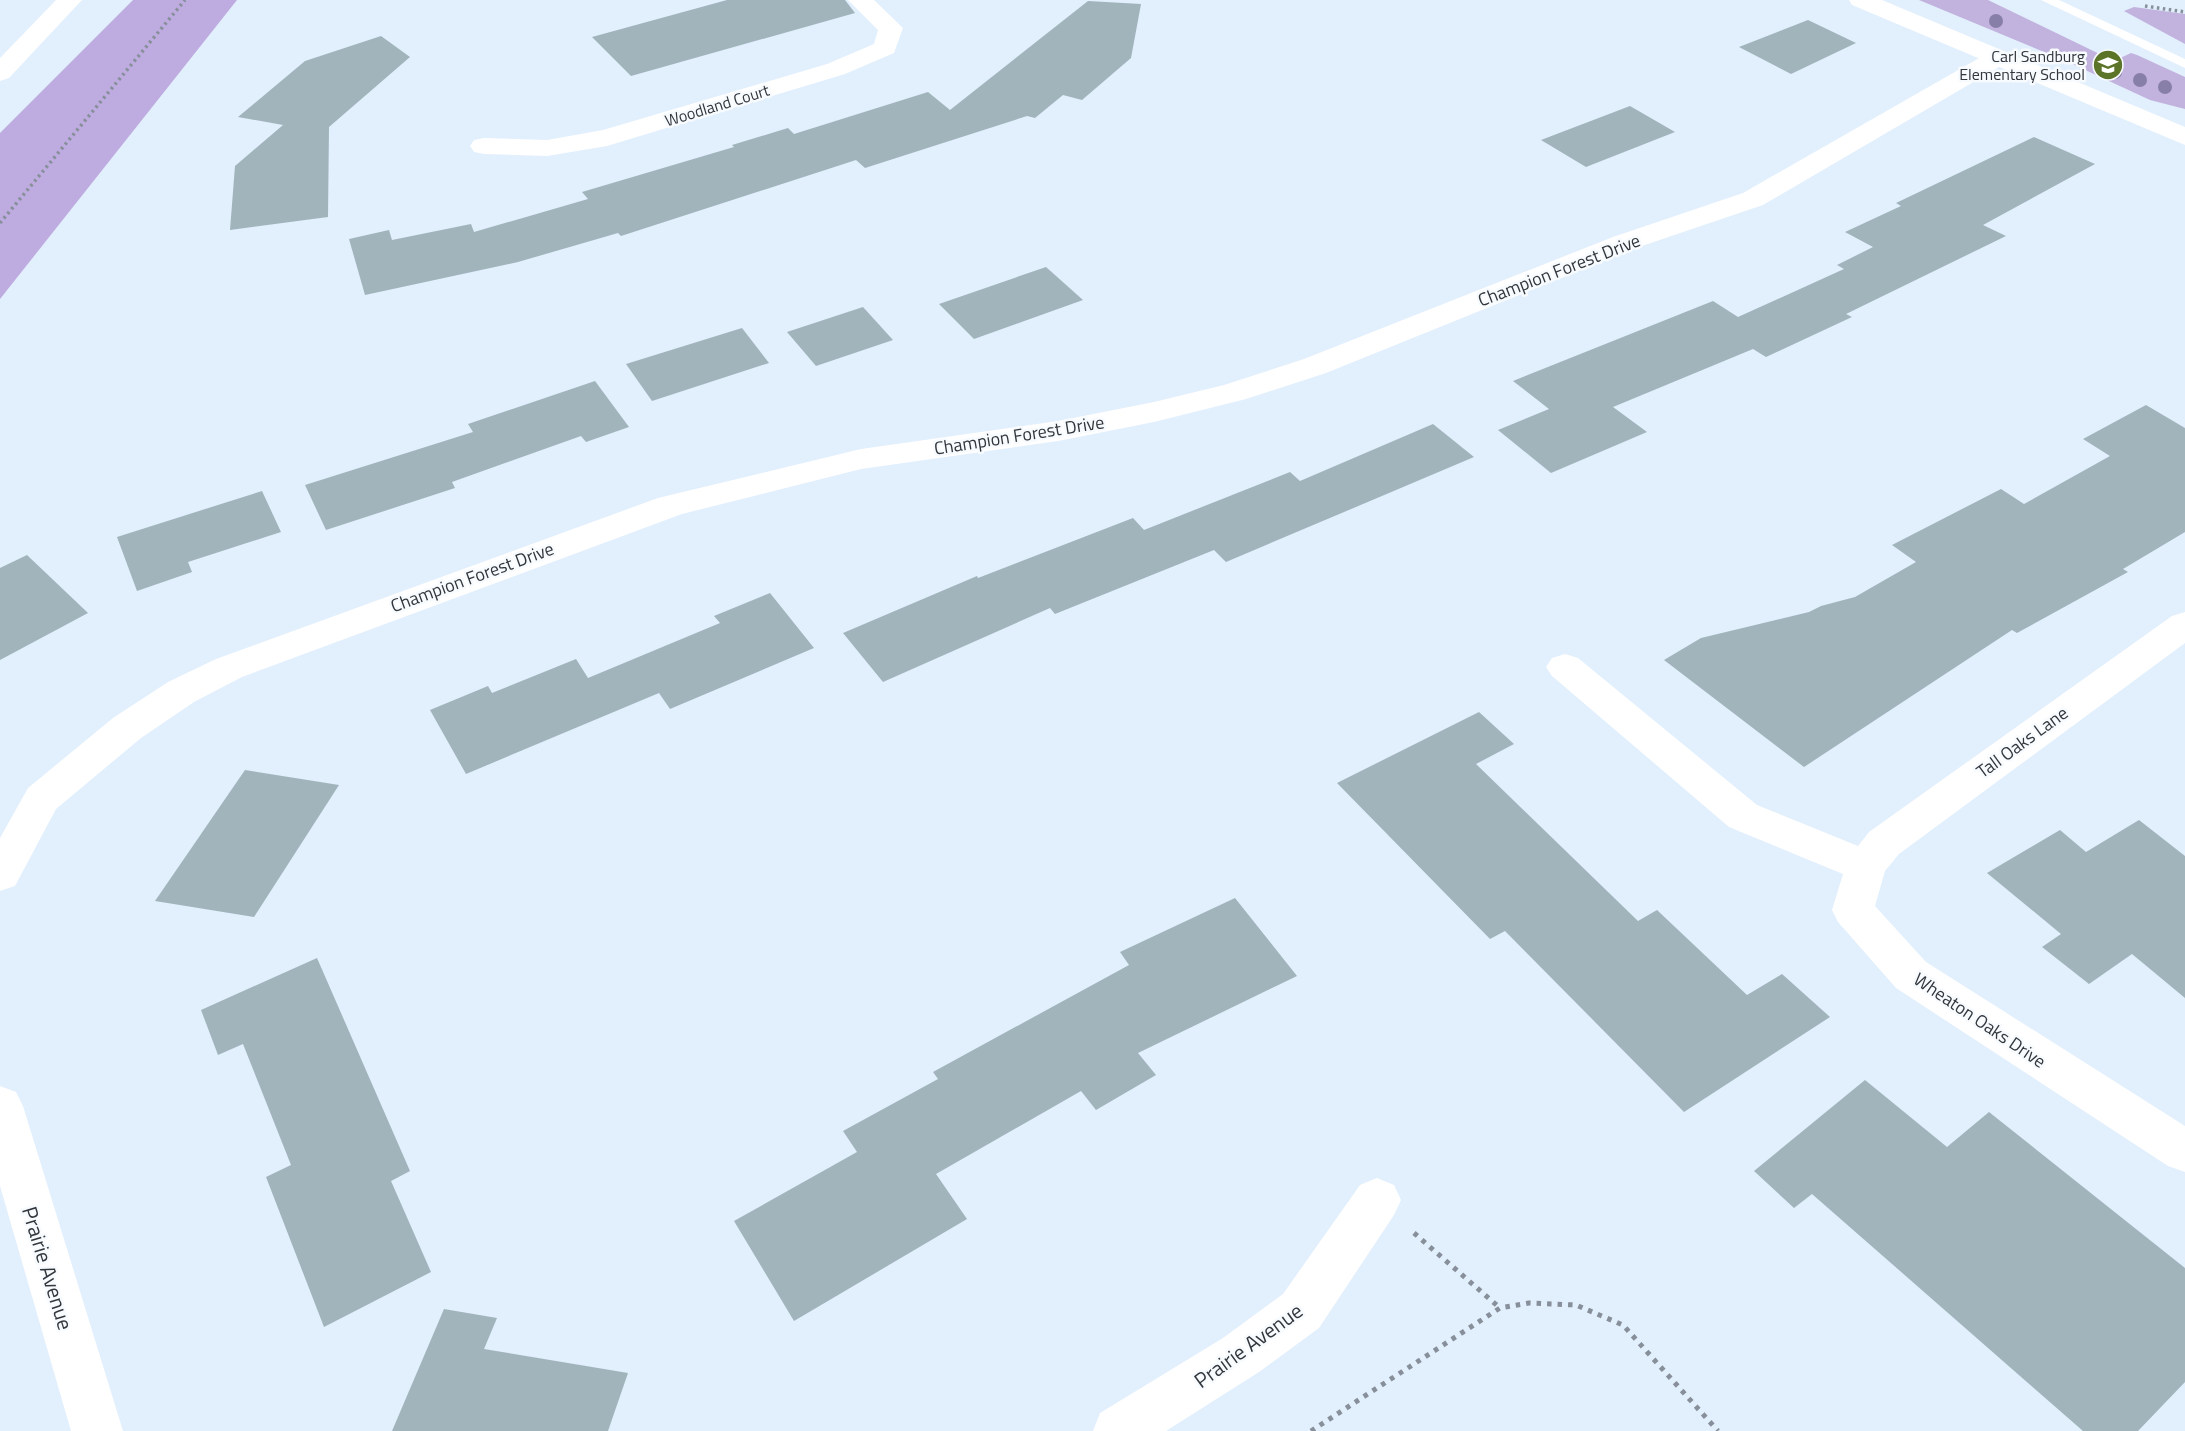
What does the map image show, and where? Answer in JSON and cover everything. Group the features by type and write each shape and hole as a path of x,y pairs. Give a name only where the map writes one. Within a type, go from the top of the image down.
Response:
{"street":[{"path":"0,73 70,0"},
{"name":"Woodland Court","path":"484,146 547,148 607,138 836,69 885,48 891,28 860,0"},
{"path":"1861,0 2185,137"},
{"name":"Champion Forest Drive","path":"0,875 42,799 127,728 181,692 229,668 596,531 683,502 861,459 1058,431 1154,412 1234,392 1315,366 1623,243 1753,199 1997,58"},
{"name":"Tall Oaks Lane","path":"1866,866 1884,843 2185,625"},
{"path":"1564,667 1743,816 1866,866"},
{"name":"Wheaton Oaks Drive","path":"1866,866 1853,910 1911,975 2185,1151"},
{"name":"Prairie Avenue","path":"0,1106 97,1431"},
{"name":"Prairie Avenue","path":"1119,1431 1241,1355 1301,1311 1377,1200"}],"lane":[{"path":"2048,0 2185,64"}],"path":[{"path":"0,223 186,0"},
{"path":"1377,1200 1500,1308"},
{"path":"1311,1431 1500,1308 1529,1303 1576,1305 1623,1325 1718,1431"}],"shaded area":[{"path":"133,0 237,0 0,299 0,133"},
{"path":"1919,0 1988,0 2114,61 2131,53 2137,55 2185,77 2185,109 2150,100 2068,62"},
{"path":"2134,7 2185,14 2185,44 2124,11"}],"building":[{"path":"727,0 845,0 855,13 631,76 592,37"},
{"path":"1088,1 1141,4 1131,58 1082,100 1063,95 1035,118 1027,116 865,168 856,160 621,236 618,233 518,262 365,295 349,239 389,230 392,240 471,224 474,232 588,199 582,192 734,147 732,145 788,128 794,134 928,92 950,110"},
{"path":"1808,20 1856,43 1791,74 1739,47"},
{"path":"381,36 410,57 329,127 328,217 230,230 235,166 283,125 238,117 305,61"},
{"path":"1630,106 1675,132 1586,167 1541,140"},
{"path":"2034,137 2095,164 1983,225 2006,236 1846,314 1852,317 1766,357 1753,349 1613,407 1647,432 1551,473 1498,430 1549,409 1513,381 1713,301 1738,317 1844,269 1837,265 1873,247 1845,232 1901,206 1896,203"},
{"path":"1046,267 1083,300 974,339 939,304"},
{"path":"863,307 893,340 816,366 787,332"},
{"path":"742,328 769,363 652,401 626,364"},
{"path":"595,381 629,427 586,442 581,436 452,482 455,488 326,530 305,485 473,432 468,424"},
{"path":"2146,405 2185,428 2185,532 2123,569 2128,572 2017,633 2012,630 1804,767 1664,660 1701,638 1809,612 1855,597 1916,562 1892,545 2001,489 2024,504 2110,456 2083,439"},
{"path":"1433,424 1474,457 1226,562 1214,550 1055,614 1050,608 883,682 843,633 977,576 978,578 1133,518 1144,530 1290,472 1300,481"},
{"path":"262,491 281,532 188,562 192,572 137,591 117,537"},
{"path":"27,555 88,613 0,660 0,568"},
{"path":"770,593 814,648 670,709 659,693 466,774 430,710 488,686 492,693 576,659 588,678 720,623 714,616"},
{"path":"1479,712 1514,744 1476,764 1638,921 1657,910 1747,995 1782,974 1830,1017 1684,1112 1505,931 1490,939 1337,783"},
{"path":"245,770 339,785 254,917 155,901"},
{"path":"2139,820 2185,856 2185,998 2132,954 2089,984 2042,947 2061,934 1987,873 2060,830 2086,852"},
{"path":"1235,898 1297,976 1138,1053 1156,1075 1096,1110 1081,1091 936,1174 967,1219 794,1321 734,1221 857,1152 843,1131 938,1079 933,1072 1129,965 1120,952"},
{"path":"317,958 410,1171 391,1181 431,1272 324,1327 266,1177 291,1165 243,1044 218,1055 201,1010"},
{"path":"1865,1080 1947,1147 1989,1112 2185,1268 2185,1382 2138,1431 2083,1431 1812,1194 1794,1208 1754,1171"},
{"path":"444,1309 497,1318 484,1349 628,1373 608,1431 392,1431"}],"place":[{"name":"Carl Sandburg Elementary School","path":"2108,65"}]}
